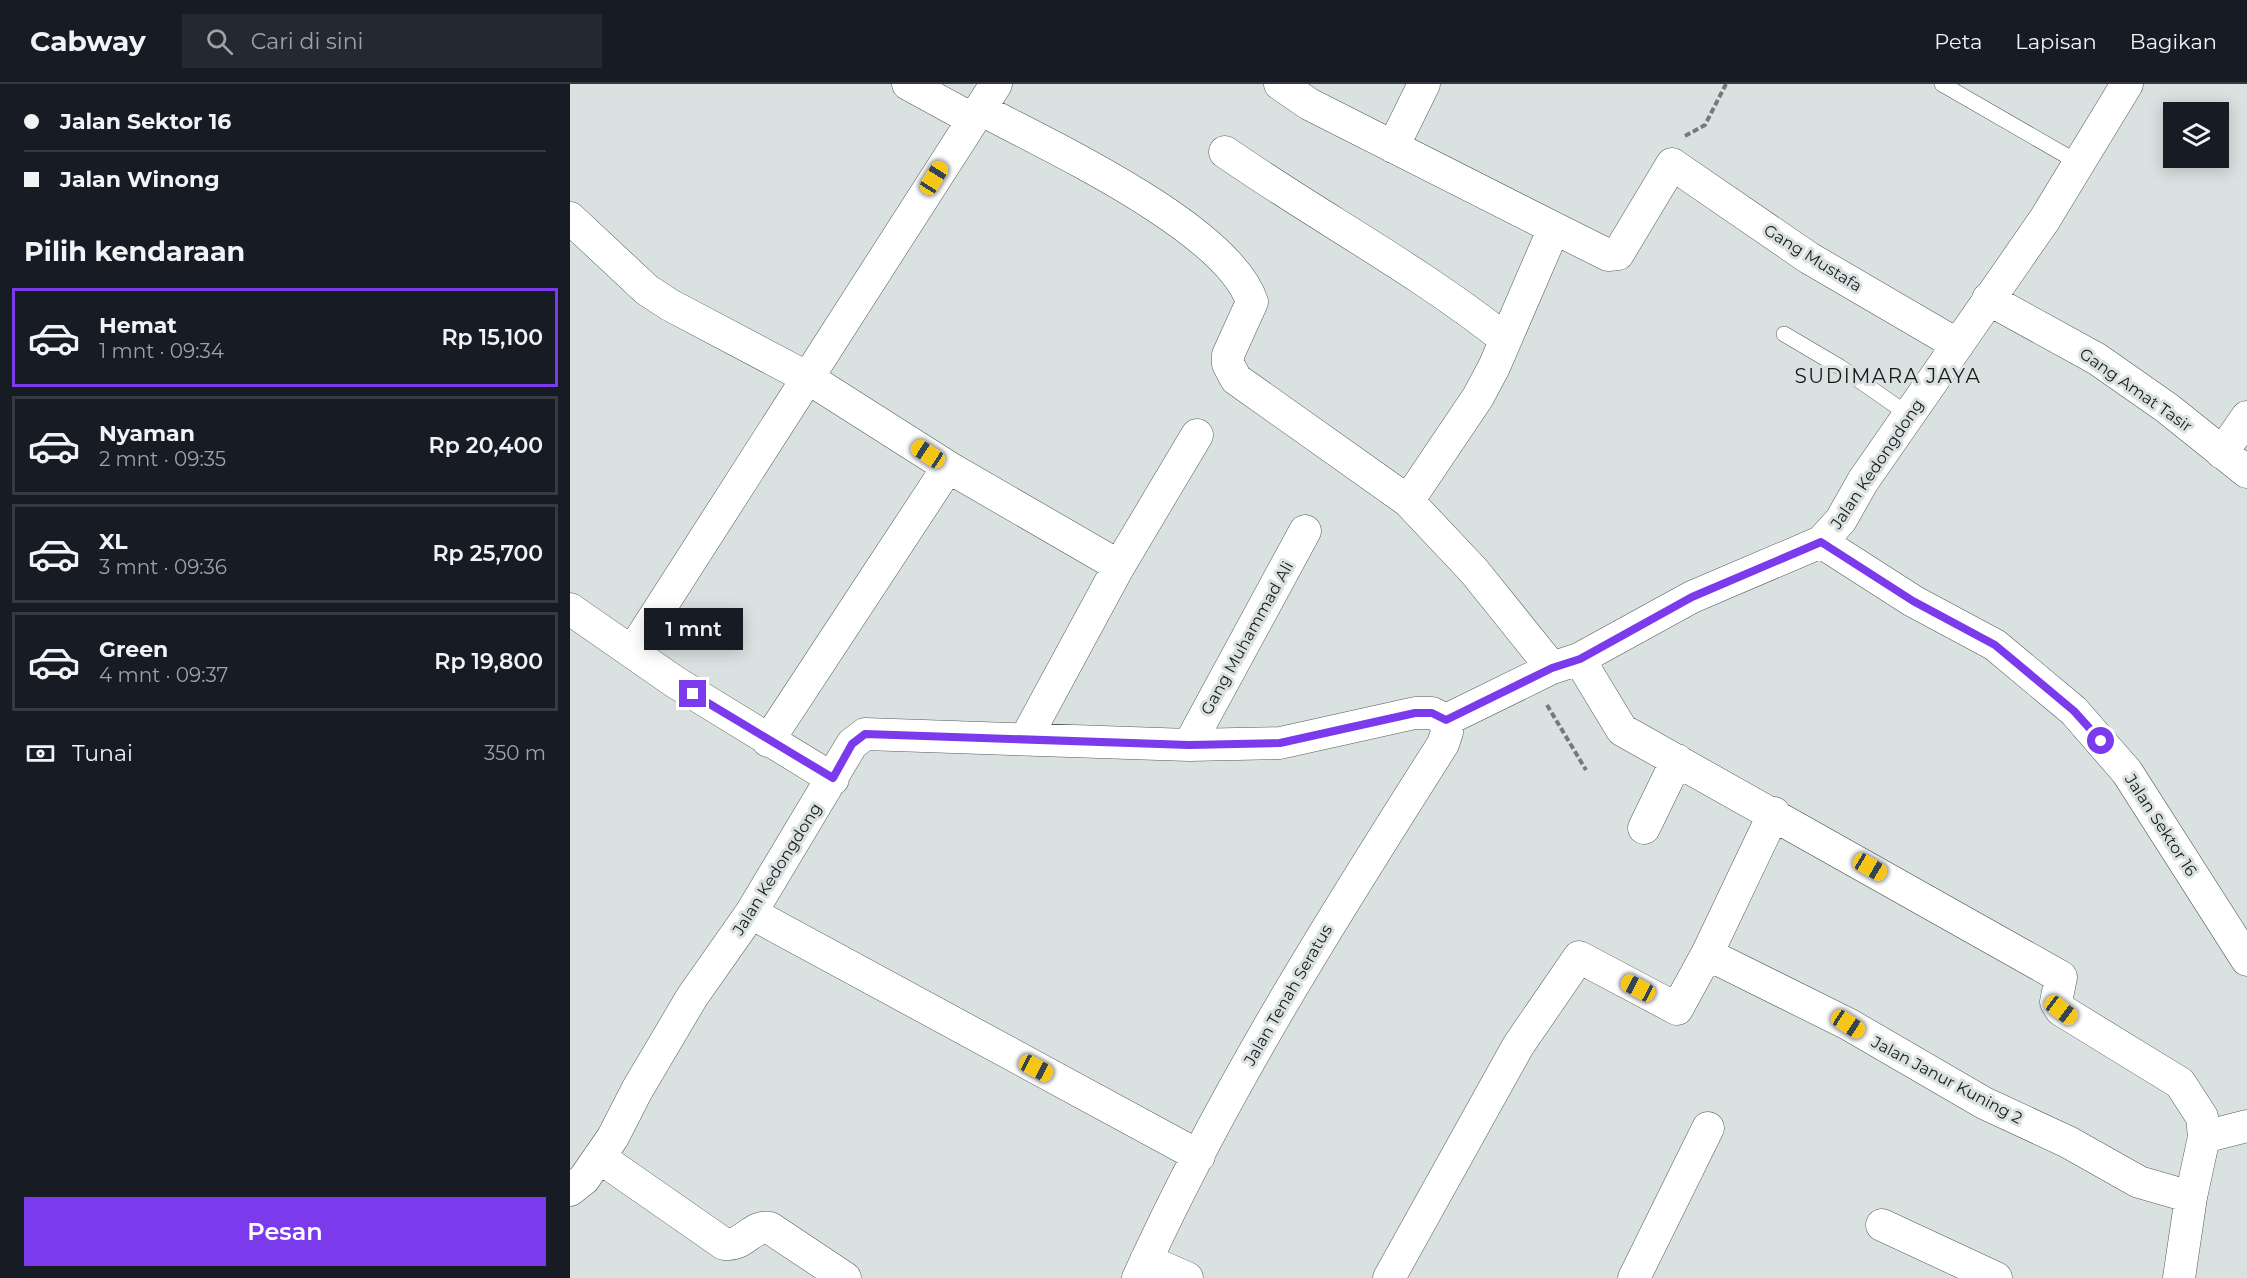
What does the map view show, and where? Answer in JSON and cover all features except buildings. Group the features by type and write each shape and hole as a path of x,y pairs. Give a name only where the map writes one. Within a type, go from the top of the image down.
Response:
{"street":[{"path":"908,84 983,104 1162,210 1207,243 1243,283 1252,302 1228,355 1228,364 1236,379 1408,501 1474,571 1554,668 1603,701 1622,729 2061,977 2056,1002 2061,1010 2180,1083 2202,1117 2204,1137 2191,1197 2179,1278"},
{"path":"1280,84 1309,104 1608,255 1618,254 1672,164"},
{"path":"1393,147 1424,84"},
{"name":"Jalan Kedongdong","path":"570,1190 584,1179 599,1157 692,997 751,913 852,744 865,734 1189,745 1280,743 1415,713 1432,713 1446,720 1692,597 1821,542 1841,520 1863,481 2045,219 2127,84"},
{"path":"632,652 983,104"},
{"path":"1225,152 1279,190 1457,301 1505,339"},
{"name":"Gang Mustafa","path":"1672,164 1809,258 1958,345"},
{"path":"570,218 647,290 808,378 948,467 1119,566"},
{"path":"1408,501 1478,397 1494,367 1554,228"},
{"name":"Gang Amat Tasir","path":"1988,299 2097,359 2167,408 2247,472"},
{"path":"2222,453 2247,417"},
{"path":"1026,738 1119,566 1197,435"},
{"path":"768,741 948,467"},
{"name":"Gang Muhammad Ali","path":"1189,745 1305,531"},
{"name":"Jalan Sektor 16","path":"1821,542 1913,601 1995,645 2074,711 2127,772 2247,960"},
{"path":"570,609 768,741 833,778"},
{"name":"Jalan Tenah Seratus","path":"1142,1269 1199,1156 1306,960 1443,744 1447,732 1446,720"},
{"path":"1644,828 1677,760"},
{"path":"1389,1278 1518,1046 1579,957 1677,1009 1707,954 1774,813"},
{"path":"751,913 1199,1156"},
{"name":"Jalan Janur Kuning 2","path":"1707,954 1848,1024 1984,1103 2068,1142 2139,1182 2191,1197"},
{"path":"2204,1137 2247,1126"},
{"path":"1634,1278 1708,1128"},
{"path":"599,1157 724,1244 738,1244 759,1228 770,1228 844,1278"},
{"path":"1882,1225 1996,1278"},
{"path":"1142,1269 1187,1278"}],"lane":[{"path":"1942,84 2079,163"},
{"path":"1784,334 1840,367 1908,415"}],"path":[{"path":"1672,164 1685,136 1703,127 1708,121 1726,84"},
{"path":"1554,668 1586,770"}],"district":[{"name":"SUDIMARA JAYA","path":"1888,376"}],"route":[{"path":"693,694 833,778 852,744 865,734 1189,745 1280,743 1415,713 1432,713 1446,720 1552,668 1580,659 1692,597 1821,542 1913,601 1995,645 2074,711 2101,741"}]}
